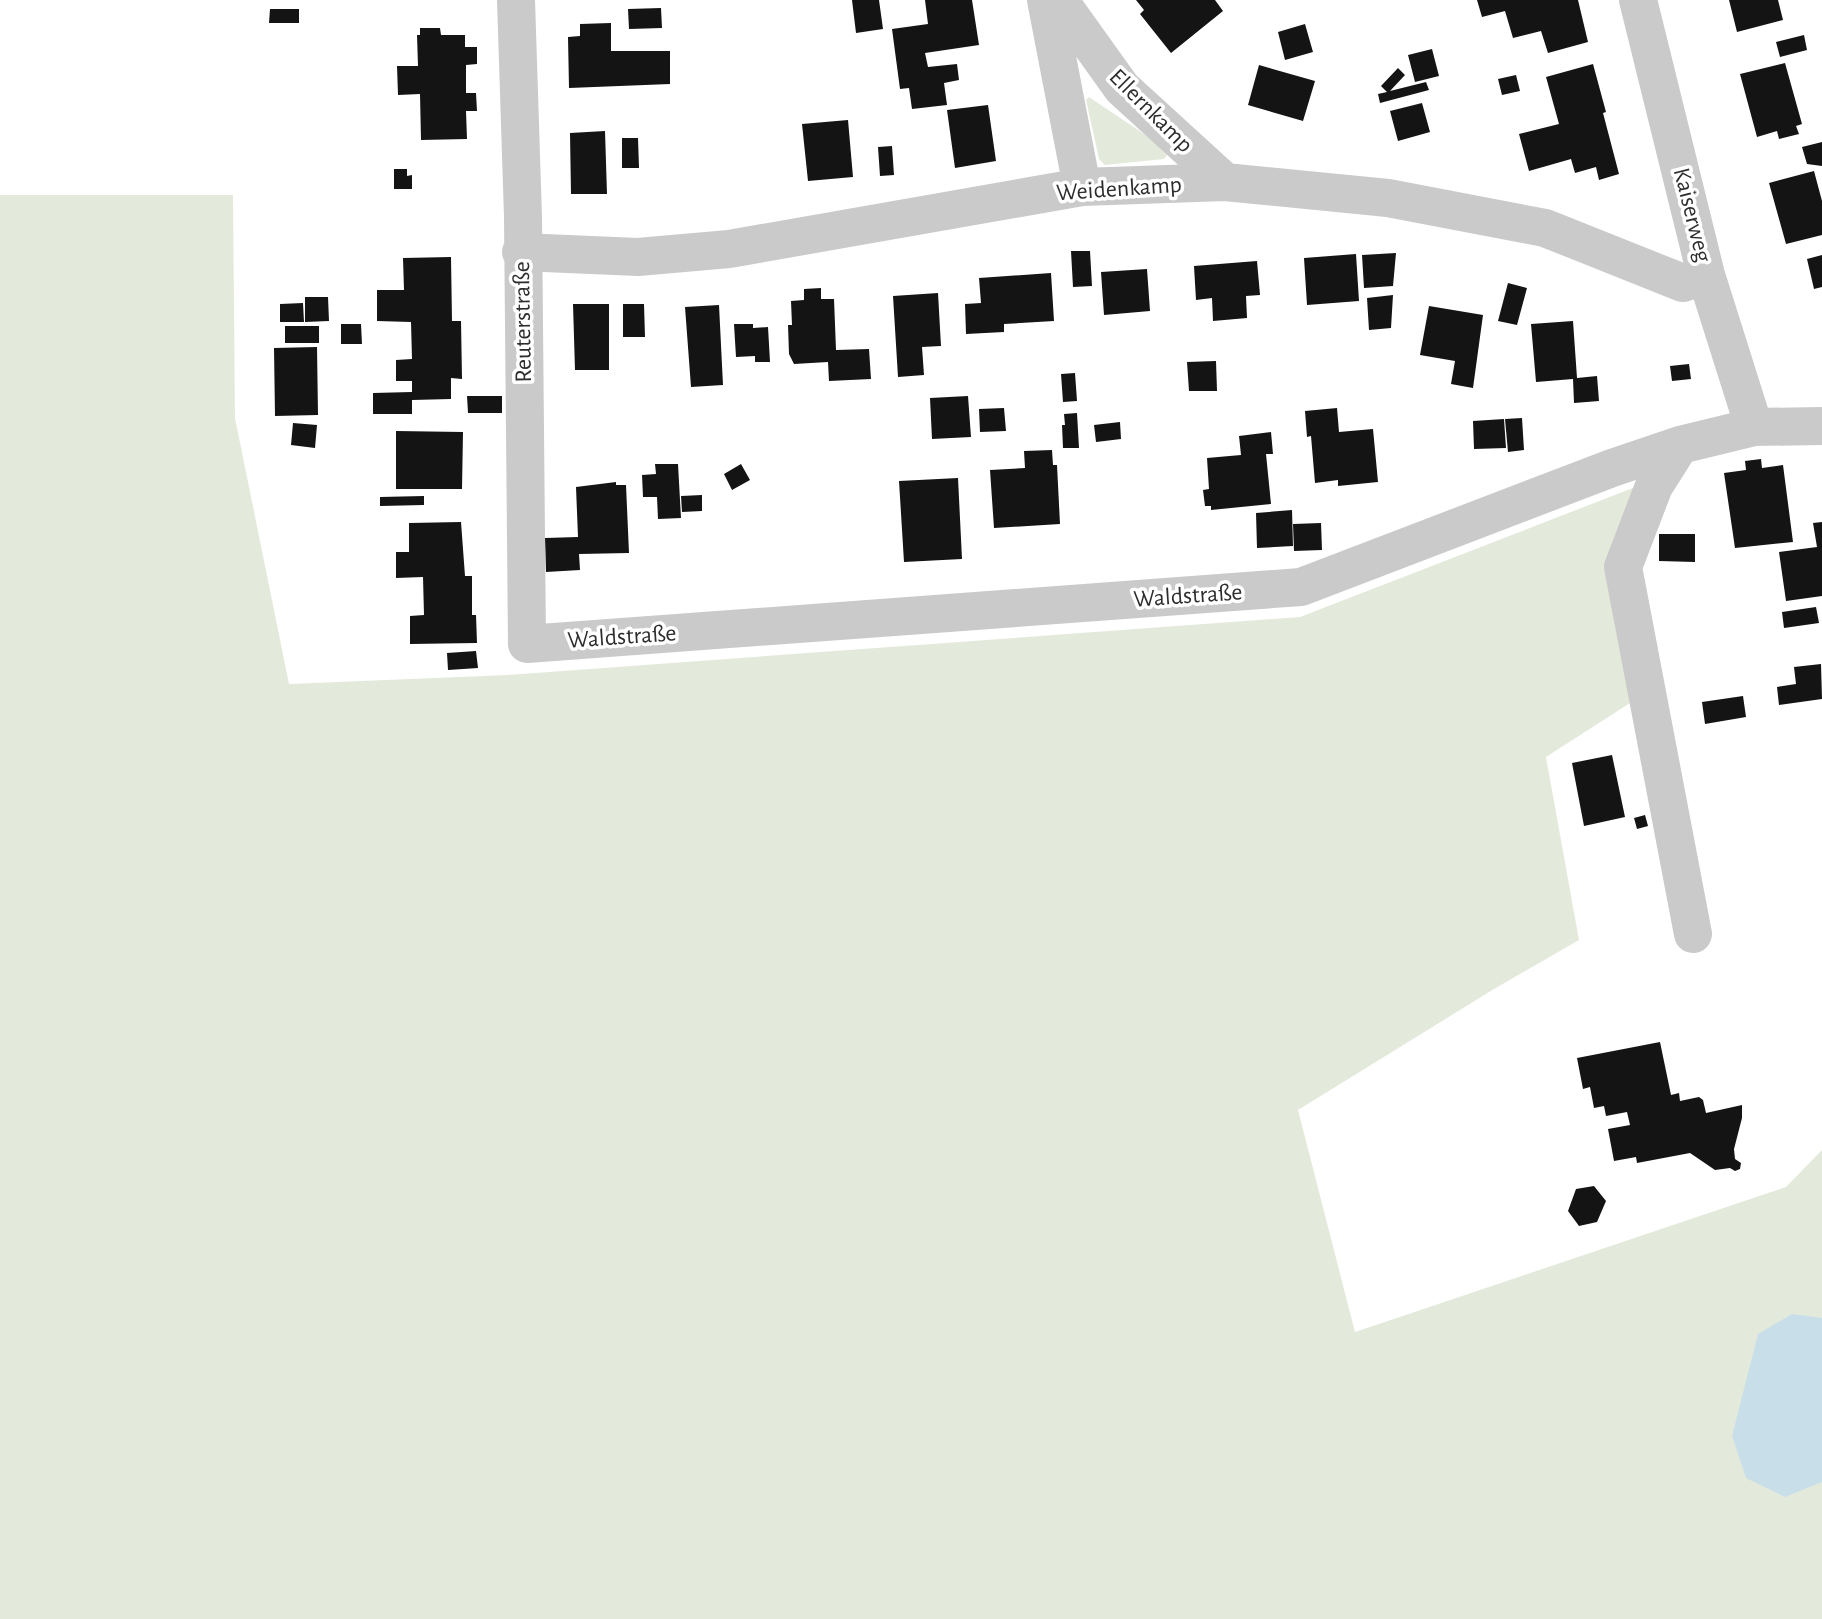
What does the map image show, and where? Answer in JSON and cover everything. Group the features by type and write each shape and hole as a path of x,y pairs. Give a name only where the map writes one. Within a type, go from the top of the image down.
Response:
{"street":[{"name":"Reuterstraße","path":"516,0 523,217 527,644"},
{"path":"1046,0 1082,187"},
{"name":"Ellernkamp","path":"1059,0 1122,88 1225,183"},
{"name":"Kaiserweg","path":"1638,0 1706,275 1754,428"},
{"name":"Weidenkamp","path":"522,253 638,257 729,249 1082,187 1225,183 1388,198 1545,228 1683,282 1706,275"},
{"name":"Waldstraße","path":"527,644 1301,587 1612,468 1681,445 1754,428 1822,426"},
{"path":"1681,445 1654,486 1623,567 1693,934"}],"green space":[{"path":"1089,97 1159,144 1167,155 1164,159 1105,165 1099,159 1086,100"},
{"path":"0,195 233,195 235,418 289,684 507,675 1300,617 1638,486 1641,696 1546,757 1579,940 1298,1110 1355,1332 1786,1187 1822,1150 1822,1619 0,1619"}],"water":[{"path":"1792,1314 1822,1318 1822,1482 1785,1497 1746,1478 1732,1436 1758,1334"}],"building":[{"path":"852,0 879,0 883,29 856,33"},
{"path":"925,0 972,0 979,45 925,53 928,67 957,64 959,80 944,83 947,105 912,109 909,88 900,89 892,29 928,24"},
{"path":"1136,0 1215,0 1223,11 1171,53 1140,14 1144,10"},
{"path":"1477,0 1578,0 1588,42 1548,53 1541,31 1513,38 1505,11 1482,17"},
{"path":"1729,0 1778,0 1783,20 1737,32"},
{"path":"661,8 662,28 629,29 628,9"},
{"path":"270,9 299,9 299,23 269,23"},
{"path":"611,23 611,51 670,51 670,84 569,88 568,37 580,36 580,24"},
{"path":"1305,24 1313,52 1285,60 1278,32"},
{"path":"420,28 440,28 441,35 465,35 465,47 477,47 477,64 466,65 466,93 476,93 477,111 466,111 467,139 421,140 420,94 398,95 397,66 418,66 417,35 420,35"},
{"path":"1804,35 1807,50 1780,57 1776,42"},
{"path":"1432,49 1439,76 1415,82 1408,55"},
{"path":"1785,63 1802,124 1796,126 1799,134 1779,139 1777,131 1757,137 1740,74"},
{"path":"1593,64 1619,174 1599,180 1596,167 1575,173 1571,159 1529,171 1519,134 1559,124 1546,77"},
{"path":"1259,65 1315,81 1303,121 1248,105"},
{"path":"1398,68 1405,75 1390,91 1426,82 1429,90 1380,103 1378,94 1387,92 1381,86"},
{"path":"1516,75 1520,91 1502,95 1498,79"},
{"path":"1422,103 1430,132 1398,141 1390,111"},
{"path":"988,105 996,161 955,168 947,110"},
{"path":"848,120 853,177 808,181 802,124"},
{"path":"605,131 607,194 571,194 570,133"},
{"path":"622,138 638,138 639,168 622,168"},
{"path":"1822,142 1822,166 1807,164 1802,147"},
{"path":"892,146 894,175 880,176 878,147"},
{"path":"394,169 407,169 407,176 412,175 412,189 394,189"},
{"path":"1814,171 1822,201 1822,235 1786,244 1769,183"},
{"path":"1071,251 1090,251 1092,286 1073,287"},
{"path":"1396,253 1393,286 1364,288 1362,255"},
{"path":"1356,254 1359,301 1307,305 1304,258"},
{"path":"1822,255 1822,287 1814,289 1807,259"},
{"path":"451,257 452,321 461,321 462,379 451,378 451,399 412,400 412,414 373,414 373,393 412,392 412,381 396,381 396,360 412,359 411,322 377,321 377,290 404,290 403,258"},
{"path":"1257,261 1260,295 1246,296 1247,318 1213,321 1212,298 1196,300 1194,266"},
{"path":"1147,269 1150,311 1104,315 1101,272"},
{"path":"1051,273 1054,321 1004,324 1004,332 966,334 965,304 981,303 979,278"},
{"path":"1508,283 1527,288 1517,325 1498,321"},
{"path":"821,288 821,299 834,299 836,350 869,349 871,379 829,381 828,362 794,364 789,354 791,301 804,300 804,289"},
{"path":"938,293 941,346 922,347 924,375 898,377 893,296"},
{"path":"1393,295 1391,328 1369,330 1367,298"},
{"path":"305,297 328,297 329,321 305,322"},
{"path":"303,303 304,322 280,322 280,304"},
{"path":"573,304 609,304 609,370 575,370"},
{"path":"623,304 644,304 645,337 623,337"},
{"path":"719,305 723,385 691,387 685,307"},
{"path":"1429,306 1483,315 1473,388 1451,384 1455,361 1420,355"},
{"path":"1573,321 1577,378 1597,376 1599,401 1574,403 1573,379 1536,382 1531,324"},
{"path":"341,324 361,324 362,344 341,344"},
{"path":"734,324 753,324 753,328 768,327 770,362 755,362 755,356 736,357"},
{"path":"285,326 319,326 319,343 285,343"},
{"path":"317,347 318,415 275,416 274,348"},
{"path":"1216,361 1217,391 1189,391 1187,362"},
{"path":"1689,364 1691,379 1672,381 1670,366"},
{"path":"1075,373 1077,401 1063,402 1061,374"},
{"path":"467,396 502,396 502,413 468,413"},
{"path":"968,396 971,437 932,439 930,398"},
{"path":"1004,408 1006,431 980,432 979,409"},
{"path":"1337,408 1339,432 1373,429 1378,482 1338,486 1338,480 1315,483 1311,436 1307,437 1305,411"},
{"path":"1077,413 1079,448 1063,448 1064,414"},
{"path":"1522,418 1524,450 1508,452 1505,419"},
{"path":"1504,419 1506,448 1474,449 1473,421"},
{"path":"1120,422 1121,439 1096,442 1094,425"},
{"path":"293,423 317,425 315,448 291,445"},
{"path":"396,431 463,432 462,489 396,489"},
{"path":"1271,432 1273,454 1266,454 1271,504 1211,510 1211,506 1205,506 1203,490 1209,489 1207,458 1241,455 1239,436"},
{"path":"1052,450 1053,465 1057,465 1060,524 994,528 990,470 1025,468 1024,451"},
{"path":"1761,459 1762,468 1783,465 1793,542 1735,548 1724,473 1746,470 1745,461"},
{"path":"655,464 678,464 681,518 658,519 657,497 643,497 642,475 656,474"},
{"path":"741,464 750,480 732,490 724,474"},
{"path":"958,478 962,559 904,562 899,481"},
{"path":"616,482 616,485 626,485 629,553 579,554 580,570 546,572 545,538 578,537 576,487"},
{"path":"702,495 702,511 682,512 681,496"},
{"path":"424,496 424,505 380,506 380,497"},
{"path":"1292,510 1293,546 1257,548 1256,513"},
{"path":"461,522 465,576 472,576 472,615 476,615 477,643 410,644 410,616 424,615 423,577 396,578 396,552 409,552 409,523"},
{"path":"1822,522 1822,596 1786,601 1779,552 1817,547 1813,523"},
{"path":"1321,523 1322,550 1294,551 1293,524"},
{"path":"1659,534 1695,534 1695,562 1659,561"},
{"path":"1816,607 1819,623 1784,628 1782,612"},
{"path":"476,651 478,668 448,670 447,653"},
{"path":"1821,664 1822,699 1779,705 1777,687 1796,684 1794,667"},
{"path":"1743,696 1746,717 1705,724 1702,702"},
{"path":"1612,755 1625,817 1584,826 1572,763"},
{"path":"1645,815 1648,826 1637,829 1634,818"},
{"path":"1660,1042 1671,1095 1679,1093 1680,1101 1699,1097 1703,1100 1706,1113 1742,1105 1742,1118 1734,1149 1735,1159 1741,1163 1740,1169 1715,1170 1690,1153 1637,1163 1636,1157 1614,1161 1608,1129 1630,1125 1627,1112 1606,1116 1604,1106 1594,1108 1590,1087 1583,1089 1577,1058"},
{"path":"1594,1186 1606,1201 1597,1222 1579,1226 1568,1211 1576,1189"}]}
